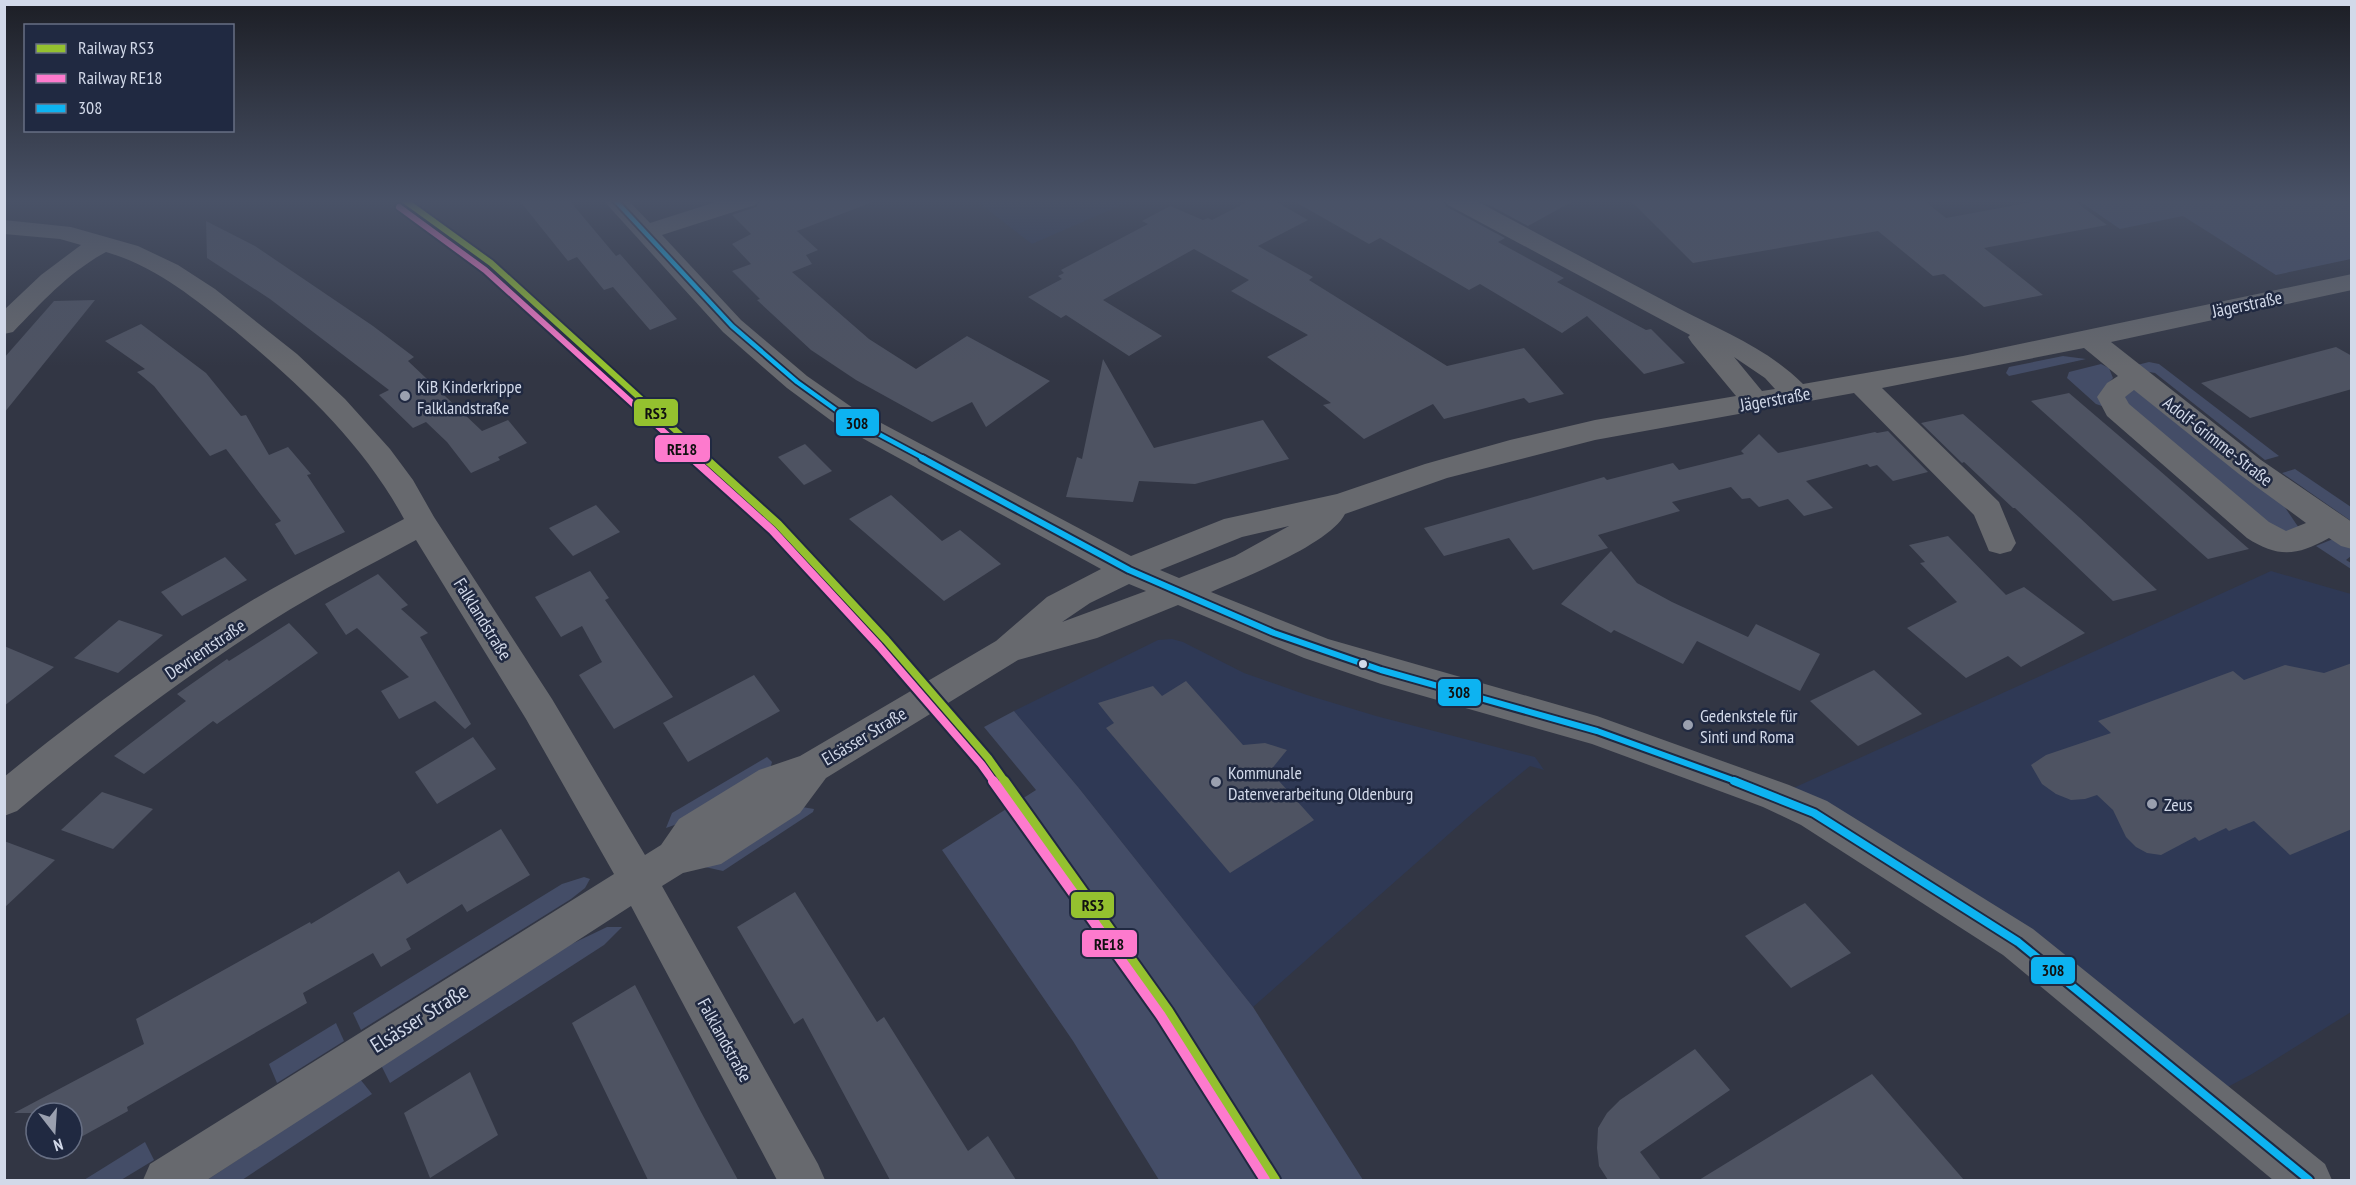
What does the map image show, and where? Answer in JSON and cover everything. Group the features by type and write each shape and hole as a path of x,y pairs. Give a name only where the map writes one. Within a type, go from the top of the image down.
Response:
{"street":[{"path":"4,326 60,270 80,255"},
{"name":"Falklandstraße","path":"138,255 169,270 206,295 287,360 335,406 379,456 402,487 422,524 539,709 617,842 802,1180"},
{"path":"666,255 732,326 760,352 815,395 854,420 1129,570 1176,592 1316,649 1597,732 1776,796 1814,813 2018,942 2309,1180"},
{"path":"1560,255 1755,357 1775,372 1797,395"},
{"name":"Jägerstraße","path":"1129,570 1235,527 1342,504 1436,471 1510,450 1595,430 1861,384 2352,282"},
{"path":"1692,326 1756,402"},
{"name":"Adolf-Grimme-Straße","path":"2089,338 2264,477 2341,531"},
{"path":"2139,378 2125,381 2117,388 2111,397 2117,409 2258,530 2272,540 2283,544 2341,531"},
{"path":"1861,384 1988,510 2000,543"},
{"name":"Jägerstraße","path":"1176,592 1246,564 1312,528 1342,504"},
{"name":"Devrientstraße","path":"4,800 81,737 201,650 290,594 422,524"},
{"name":"Elsässer Straße","path":"166,1180 675,857 707,852 787,802 813,767 1008,650 1059,606 1129,570"},
{"name":"Elsässer Straße","path":"1008,650 1085,629 1176,592"}],"shaded area":[{"path":"2245,255 2351,255 2351,259 2276,275"},
{"path":"2063,356 2086,359 2009,376 2006,373 2009,367"},
{"path":"2149,362 2159,364 2279,456 2265,460 2155,373 2144,371 2137,365"},
{"path":"2101,364 2109,368 2113,378 2104,388 2105,407 2096,404 2067,378 2069,372"},
{"path":"2136,388 2284,506 2299,528 2274,535 2121,399"},
{"path":"2295,469 2351,507 2351,521 2282,473"},
{"path":"2338,537 2351,545 2351,556 2346,560 2351,563 2351,569 2316,546"},
{"path":"2271,571 2351,594 2351,1012 2252,1074 2209,1097 1776,796"},
{"path":"1172,639 1183,642 1244,673 1307,695 1376,716 1535,757 1544,770 1530,766 1475,811 1253,1007 1078,787 1014,711 1158,640"},
{"path":"1014,711 1078,787 1253,1007 1363,1180 1159,1180 1073,1041 942,850 1036,790 984,727"},
{"path":"767,757 772,762 769,773 694,818 666,828 672,813"},
{"path":"796,806 814,809 813,812 723,871 705,867"},
{"path":"584,877 590,879 585,888 571,899 361,1030 353,1013 562,884"},
{"path":"607,927 622,927 604,945 390,1083 381,1065 559,950"},
{"path":"336,1023 344,1041 277,1083 269,1064"},
{"path":"360,1079 372,1094 242,1180 207,1180"},
{"path":"145,1142 154,1160 121,1180 84,1180"}],"building":[{"path":"207,255 269,255 373,326 414,357 408,361 482,431 508,420 527,443 498,457 500,460 471,473 447,442 426,422 413,428 379,395 389,390 270,299 207,258"},
{"path":"563,255 621,255 677,319 650,330 613,287 604,290 577,257 568,261"},
{"path":"743,255 806,255 812,264 792,272 869,339 916,369 967,336 1050,381 986,427 972,402 932,422 856,380 811,350 757,300 760,299 732,271 751,264"},
{"path":"1089,255 1183,255 1103,300 1162,336 1129,356 1066,315 1061,318 1028,297 1062,279 1058,276 1064,273 1061,270"},
{"path":"1205,255 1274,255 1313,277 1309,280 1447,366 1524,348 1564,394 1529,403 1524,398 1444,419 1433,404 1364,439 1323,405 1331,403 1267,357 1308,335 1231,291 1249,280"},
{"path":"1410,255 1522,255 1564,278 1557,282 1646,330 1651,329 1685,363 1644,374 1587,316 1562,333 1480,284 1469,290"},
{"path":"1685,255 1738,255 1693,263"},
{"path":"1908,255 1993,255 2043,295 1984,307 1944,274 1933,276"},
{"path":"95,300 4,413 4,358 54,301"},
{"path":"141,324 206,373 241,416 246,415 269,455 288,447 311,474 307,475 345,532 295,555 275,524 281,521 226,449 210,456 154,386 137,372 145,369 105,341"},
{"path":"2336,347 2352,356 2352,389 2250,418 2201,383"},
{"path":"1103,359 1154,448 1263,420 1289,459 1195,484 1139,481 1133,502 1066,497 1077,457 1082,459"},
{"path":"2069,393 2249,549 2208,559 2031,401"},
{"path":"1963,414 2157,590 2113,601 1921,423"},
{"path":"1888,431 1928,472 1893,481 1877,465 1870,467 1867,464 1806,481 1833,508 1804,516 1788,499 1759,507 1750,498 1742,499 1731,487 1672,502 1680,511 1598,535 1608,548 1533,570 1509,538 1444,556 1424,528 1604,477 1607,480 1673,463 1679,470 1744,454 1741,451 1759,434 1778,453"},
{"path":"805,444 832,471 804,485 778,457"},
{"path":"891,495 942,541 960,530 1001,564 944,601 849,519"},
{"path":"596,505 620,532 573,556 549,528"},
{"path":"1948,536 2006,595 2024,587 2085,633 2021,667 2008,656 1966,678 1907,628 1957,602 1920,563 1925,562 1909,545"},
{"path":"1611,551 1637,583 1672,602 1748,637 1756,624 1820,654 1800,691 1697,641 1683,664 1614,630 1611,633 1561,604"},
{"path":"225,557 247,580 182,616 161,592"},
{"path":"590,571 609,598 605,600 673,697 614,729 579,675 602,662 582,626 561,637 535,597"},
{"path":"378,574 408,605 401,609 428,633 420,637 471,724 465,729 435,701 399,719 381,691 409,677 357,628 346,635 325,604"},
{"path":"119,620 163,635 118,673 74,658"},
{"path":"289,623 318,653 217,724 213,721 144,774 114,756 186,701 177,694 227,659 229,661"},
{"path":"4,646 54,667 4,706"},
{"path":"2352,663 2352,829 2290,855 2254,821 2229,831 2226,828 2199,841 2195,837 2161,855 2147,853 2136,847 2126,837 2113,810 2097,795 2071,800 2056,794 2042,784 2031,765 2046,755 2111,733 2098,721 2233,671 2244,680 2285,665 2324,673"},
{"path":"1874,670 1922,714 1858,746 1810,701"},
{"path":"754,675 780,711 688,762 663,723"},
{"name":"Kommunale Datenverarbeitung Oldenburg","path":"1186,681 1243,745 1265,743 1287,750 1270,771 1314,820 1230,873 1106,728 1114,723 1098,703 1153,686 1162,696"},
{"path":"473,737 496,769 437,804 415,772"},
{"path":"102,792 153,809 113,849 61,830"},
{"path":"501,829 530,875 467,912 462,904 406,939 411,949 381,967 373,953 303,993 307,1003 127,1107 128,1111 84,1135 84,1101 37,1101 144,1044 136,1019 310,922 311,924 399,871 407,884"},
{"path":"4,841 55,860 4,908"},
{"path":"795,892 877,1022 884,1017 968,1151 988,1136 1016,1180 890,1180 803,1018 794,1024 737,927"},
{"path":"1805,903 1851,953 1791,988 1745,936"},
{"path":"635,985 738,1180 648,1180 572,1023"},
{"path":"1695,1049 1730,1090 1640,1152 1661,1180 1608,1180 1599,1166 1597,1148 1598,1128 1607,1113 1620,1100"},
{"path":"470,1072 498,1135 430,1178 404,1113"},
{"path":"1872,1074 1964,1180 1699,1180"},
{"path":"24,1108 24,1113 14,1113"}],"rail line":[{"name":"RE18","path":"465,255 485,270 772,530 879,646 981,764 1161,1016 1265,1180"},
{"name":"RS3","path":"480,255 778,524 886,640 988,758 1168,1011 1275,1180"}],"transit line":[{"name":"308","path":"666,255 732,326 797,382 843,415 1129,570 1274,633 1381,670 1597,731 1776,796 1814,813 2018,942 2309,1180"}],"place":[{"name":"KiB Kinderkrippe Falklandstraße","path":"405,396"},
{"name":"Gedenkstele für Sinti und Roma","path":"1688,725"},
{"name":"Kommunale Datenverarbeitung Oldenburg","path":"1216,782"},
{"name":"Zeus","path":"2152,804"}]}
